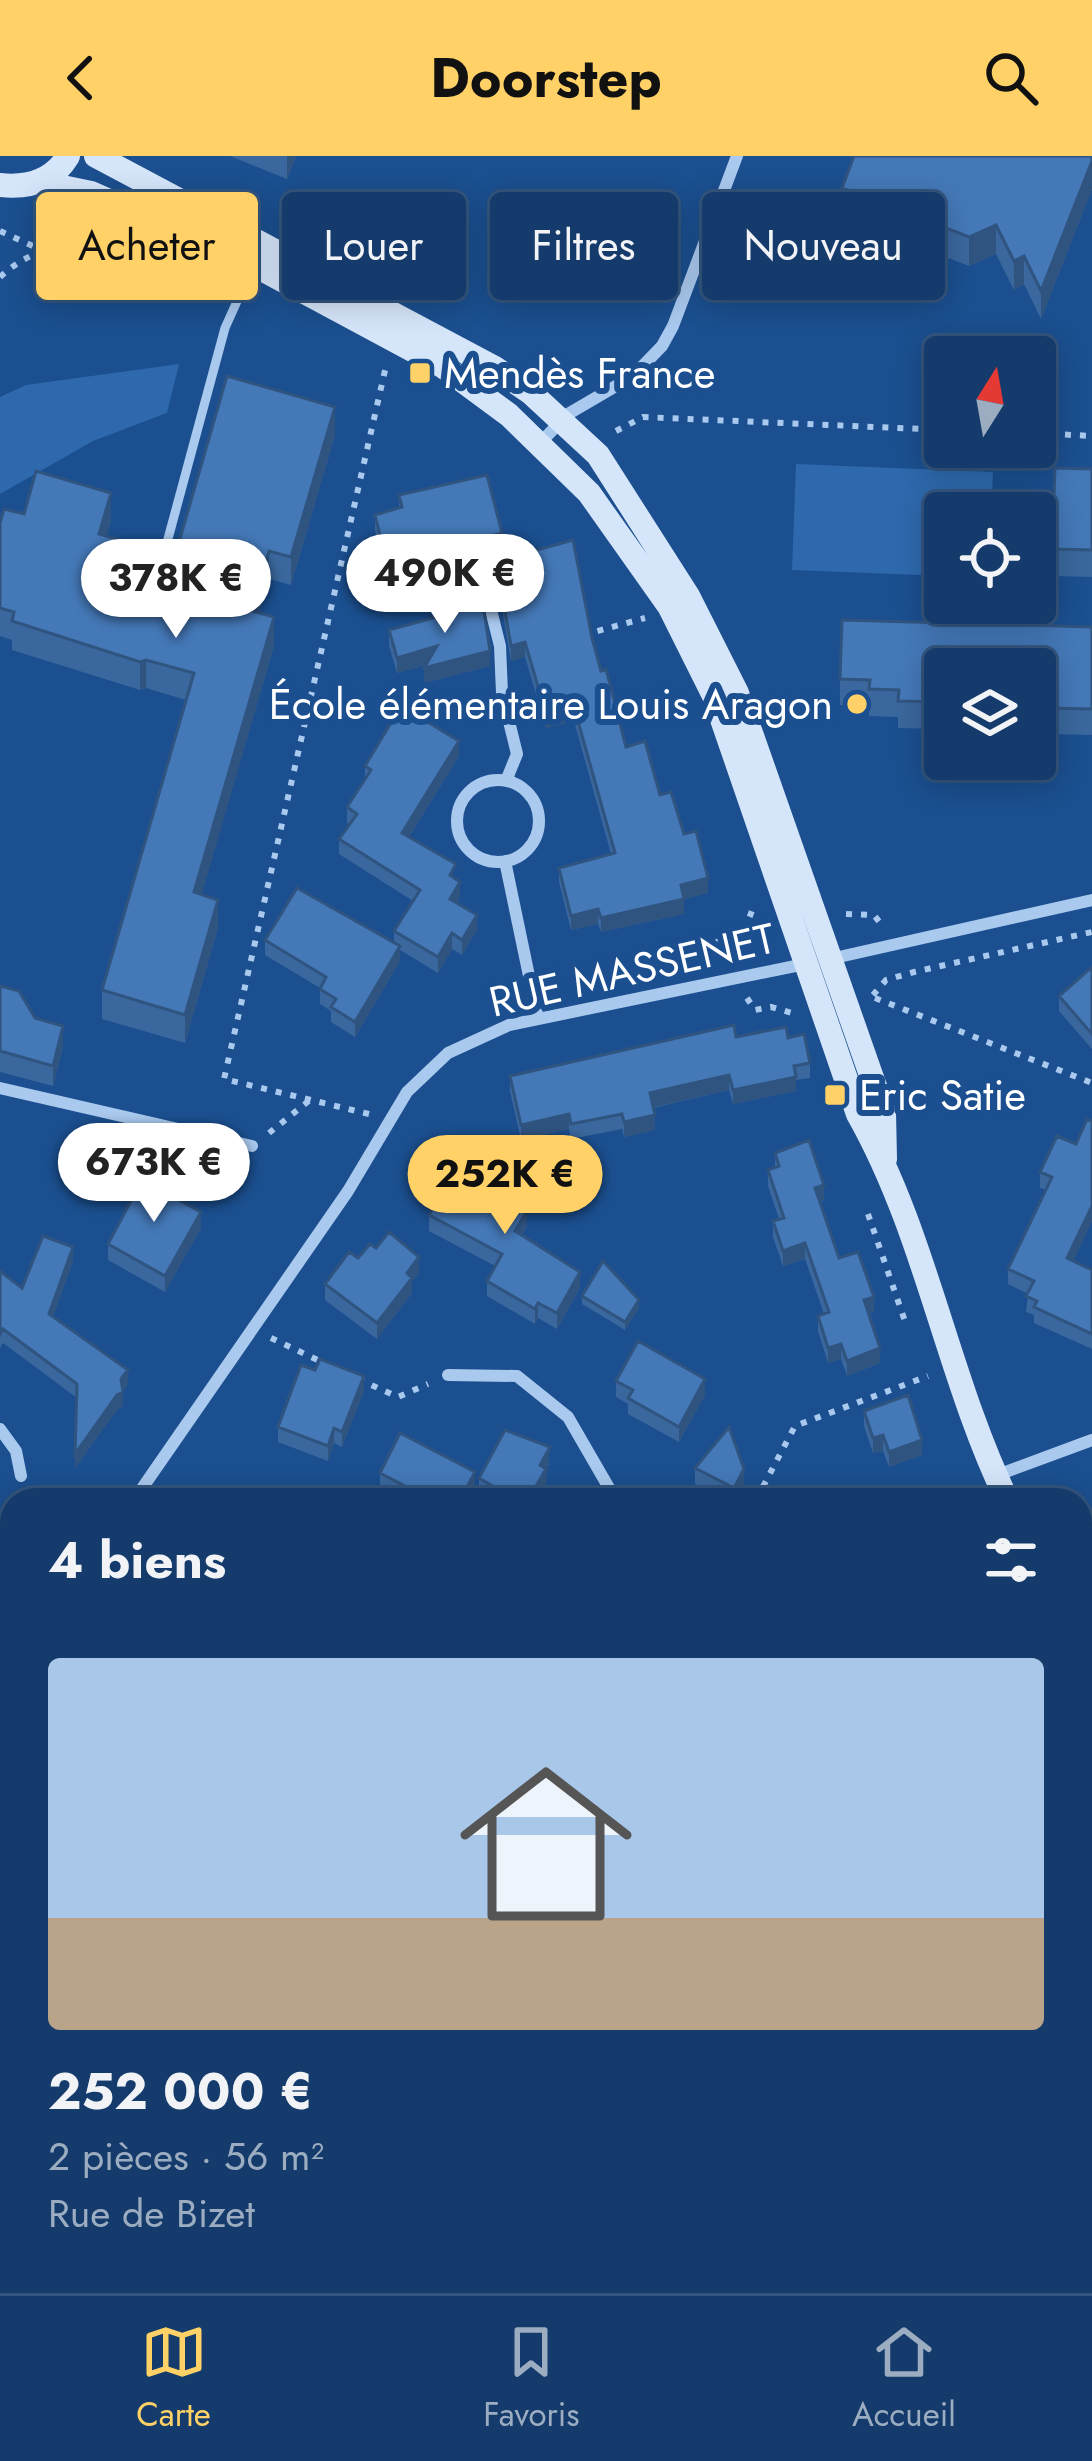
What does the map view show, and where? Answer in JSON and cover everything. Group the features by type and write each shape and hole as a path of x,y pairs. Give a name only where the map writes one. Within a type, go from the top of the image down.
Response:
{"street":[{"path":"0,185 38,182 56,173 68,156"},
{"path":"96,156 444,367 540,443 613,522 693,650 817,962"},
{"path":"540,443 562,420 633,376 662,346 674,326 737,156"},
{"path":"38,182 91,194 259,256 458,346 513,380 598,454 656,543 727,674 817,962 858,1114 885,1161 954,1367 1001,1488"},
{"path":"487,594 500,646 502,693 518,754 506,782"},
{"path":"506,782 529,794 539,818 524,853 505,861 485,860 473,854 458,831 460,805 479,785 506,782"},
{"path":"505,861 538,1018"},
{"name":"RUE MASSENET","path":"142,1488 348,1191 407,1092 448,1053 509,1025 538,1018 1092,900"},
{"path":"0,1088 252,1147"},
{"path":"448,1376 517,1376 568,1417 609,1488"},
{"path":"0,1429 16,1451 21,1477"},
{"path":"995,1476 1092,1440"}],"lane":[{"path":"160,570 225,328 259,256"}],"path":[{"path":"0,231 33,246 36,252 0,277"},
{"path":"391,1119 224,1079 386,362 404,374"},
{"path":"616,431 643,417 924,429"},
{"path":"1056,435 1092,436"},
{"path":"582,636 649,617 640,603"},
{"path":"754,892 753,914 745,929 715,943 754,1010 784,1010 802,1023"},
{"path":"869,1008 886,980 1092,932"},
{"path":"872,997 1092,1083"},
{"path":"252,1147 310,1100"},
{"path":"863,1201 909,1333"},
{"path":"251,1329 335,1368"},
{"path":"762,1488 795,1426 954,1367"},
{"path":"356,1378 398,1397 448,1376"}],"shaded area":[{"path":"179,364 167,413 93,441 0,494 0,397 26,385"},
{"path":"796,464 993,472 992,492 924,492 924,575 792,570"}],"building":[{"path":"854,156 1092,156 1041,291 1024,256 1014,261 996,225 969,237 945,228 945,192 842,188"},
{"path":"227,376 335,407 291,557 269,551 252,611 274,617 194,892 218,900 185,1015 102,990 194,673 140,662 12,621 14,612 0,608 0,523 4,509 24,514 36,471 111,493 99,534 175,556"},
{"path":"1055,468 1092,469 1092,550 1056,549"},
{"path":"487,475 502,533 387,563 375,515 402,507 399,495"},
{"path":"573,540 592,638 601,671 606,669 626,747 645,741 660,795 671,792 684,834 696,831 708,878 681,885 684,899 601,918 598,909 571,916 559,868 615,853 574,707 546,714 525,642 511,646 503,600 515,597 505,559"},
{"path":"483,604 490,651 424,668 437,646 397,658 389,630"},
{"path":"842,620 1092,627 1092,709 1056,708 1056,648 924,648 924,702 898,701 899,690 869,689 870,680 840,679"},
{"path":"401,706 459,741 402,833 456,864 450,875 460,882 450,899 477,915 462,940 452,933 438,957 394,931 420,890 339,839 357,814 347,807 371,770 365,766"},
{"path":"297,888 400,946 355,1022 331,1007 336,999 320,989 326,977 265,940"},
{"path":"1092,967 1092,1034 1059,996"},
{"path":"0,986 19,991 35,1018 63,1026 53,1066 0,1051"},
{"path":"734,1025 736,1037 786,1027 788,1038 804,1034 810,1063 794,1066 796,1077 733,1090 729,1075 650,1093 655,1115 624,1122 622,1114 571,1124 569,1114 521,1125 510,1076"},
{"path":"1087,1119 1092,1121 1092,1206 1067,1258 1092,1270 1092,1334 1034,1307 1037,1301 1026,1296 1034,1281 1008,1269 1052,1177 1040,1172 1057,1136 1076,1144"},
{"path":"809,1140 824,1185 815,1188 839,1258 858,1252 874,1297 864,1300 880,1348 847,1361 841,1344 828,1348 818,1316 829,1312 805,1243 783,1251 773,1221 784,1218 768,1170 779,1166 775,1153"},
{"path":"457,1168 475,1179 480,1171 499,1182 504,1174 531,1189 521,1207 527,1211 515,1231 580,1272 557,1313 538,1303 535,1309 487,1281 502,1254 429,1215"},
{"path":"147,1171 172,1185 167,1194 201,1212 165,1276 108,1244"},
{"path":"389,1232 419,1257 407,1273 412,1278 377,1323 325,1284 349,1252 358,1258 370,1244 376,1248"},
{"path":"43,1236 73,1247 49,1314 128,1370 121,1379 123,1392 75,1454 77,1384 3,1329 0,1334 0,1271 22,1288"},
{"path":"603,1261 639,1300 625,1322 582,1296"},
{"path":"638,1341 705,1379 679,1427 628,1398 633,1390 616,1381"},
{"path":"320,1359 364,1376 342,1432 334,1428 328,1446 278,1427 301,1365 315,1370"},
{"path":"908,1395 922,1440 889,1452 883,1435 873,1438 864,1411"},
{"path":"729,1427 744,1469 734,1488 695,1468"},
{"path":"505,1430 550,1447 540,1465 546,1469 535,1488 496,1488 479,1478"},
{"path":"400,1433 475,1472 466,1488 409,1488 380,1473"}],"place":[{"name":"Mendès France","path":"420,373"},
{"name":"École élémentaire Louis Aragon","path":"857,704"},
{"name":"Eric Satie","path":"835,1095"}]}
